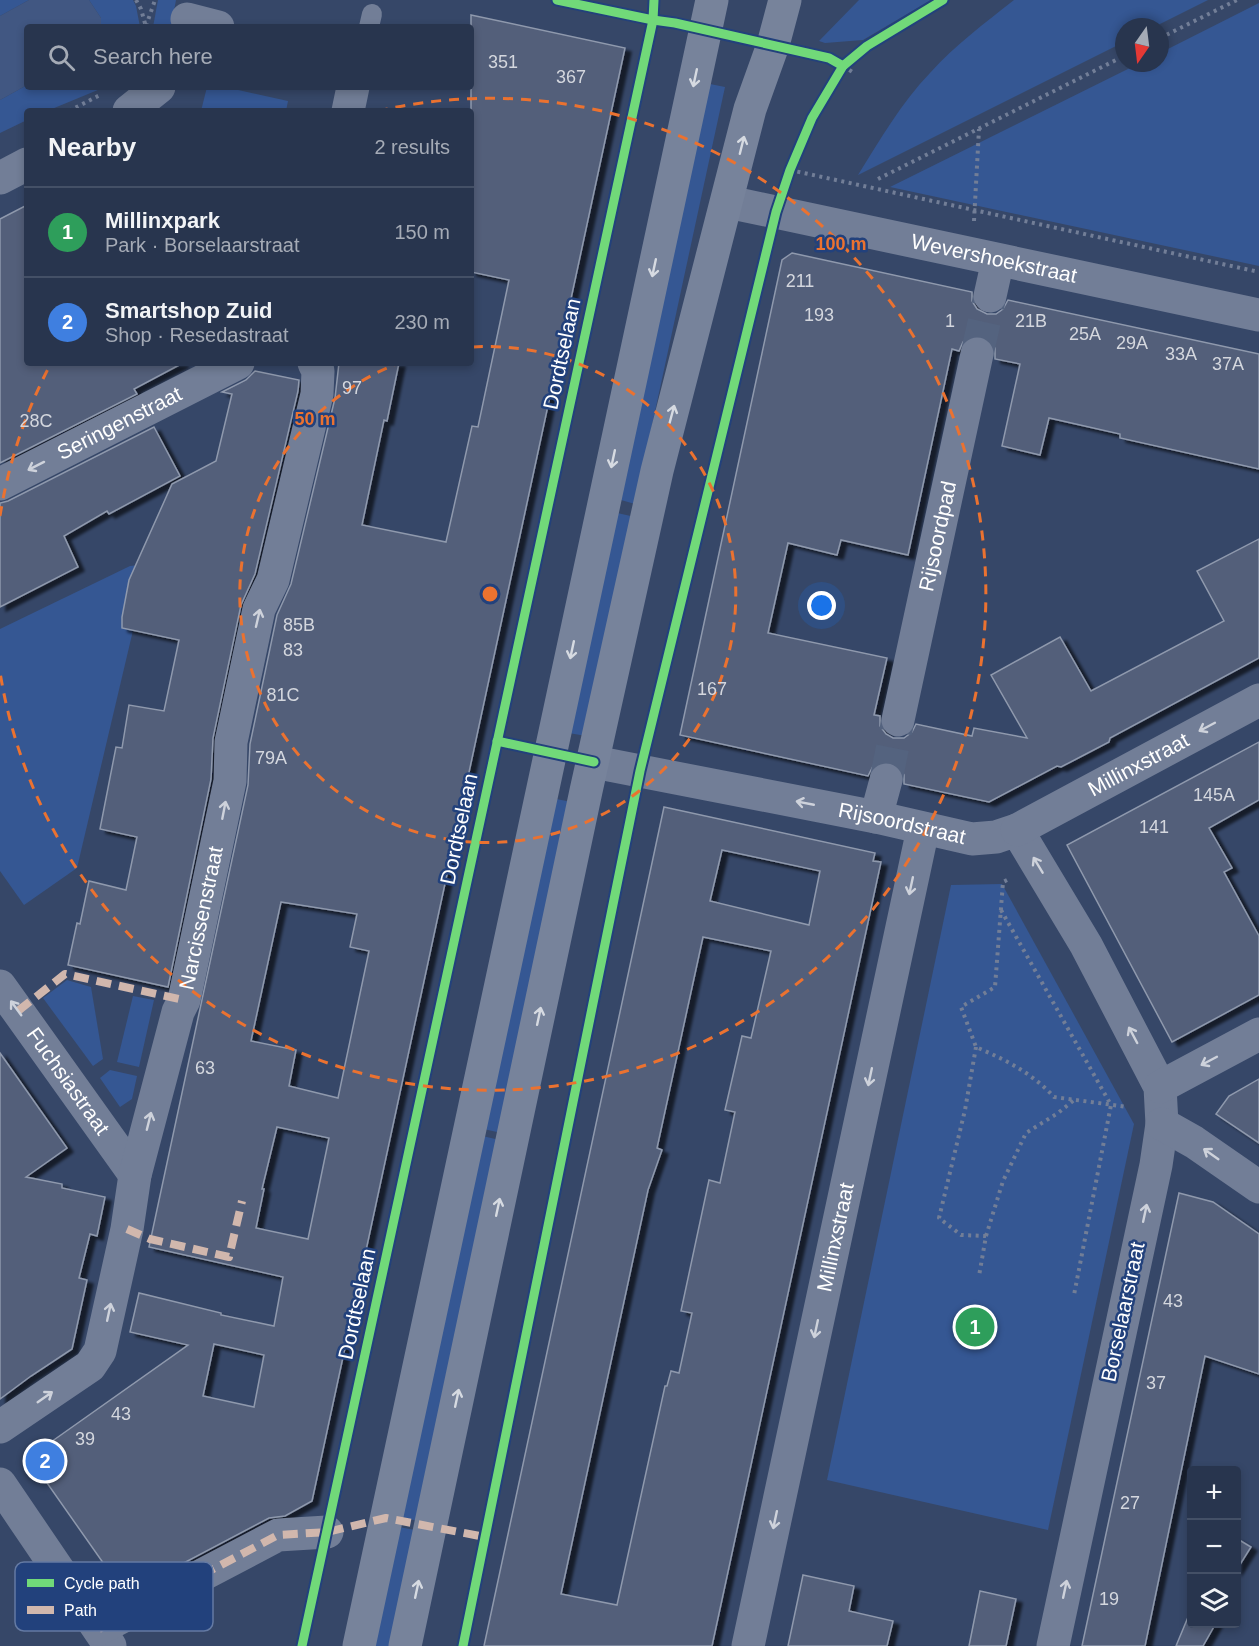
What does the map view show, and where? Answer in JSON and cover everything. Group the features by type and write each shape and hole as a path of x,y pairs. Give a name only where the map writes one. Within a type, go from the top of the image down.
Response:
{"main road":[{"path":"359,1646 709,15 695,0"},
{"path":"405,1646 657,471 728,202 750,109 773,45 785,0"},
{"path":"773,45 797,0"}],"street":[{"path":"117,101 150,90"},
{"path":"349,108 352,90"},
{"path":"0,178 24,166"},
{"name":"Wevershoekstraat","path":"728,202 1259,315"},
{"path":"983,257 990,296"},
{"name":"Rijsoordpad","path":"898,720 977,354"},
{"name":"Seringenstraat","path":"0,484 232,366"},
{"name":"Narcissenstraat","path":"0,1427 90,1366 100,1351 127,1229 135,1175 178,1012 184,1000 204,909 230,780 231,742 259,609 273,580 317,394 318,371 316,366"},
{"name":"Millinxstraat","path":"1017,830 1259,700"},
{"name":"Rijsoordstraat","path":"594,762 876,817 972,839 996,837 1017,830"},
{"path":"876,817 886,780"},
{"name":"Millinxstraat","path":"748,1646 923,829"},
{"path":"1017,830 1086,945 1161,1107 1194,1142 1259,1187"},
{"name":"Fuchsiastraat","path":"0,986 135,1175"},
{"path":"1161,1107 1259,1034"},
{"name":"Borselaarstraat","path":"1053,1646 1156,1165 1161,1107"},
{"path":"0,1484 53,1562"},
{"path":"213,1574 278,1535 327,1532"}],"path":[{"path":"136,0 145,24"},
{"path":"147,24 155,0"},
{"path":"1169,34 1237,0"},
{"path":"839,68 851,60"},
{"path":"878,179 1115,61"},
{"path":"839,68 854,73"},
{"path":"83,108 117,101"},
{"path":"979,129 976,211 983,257"},
{"path":"776,212 794,159"},
{"path":"790,170 1259,272"},
{"path":"986,1236 961,1235 939,1218 965,1110 976,1047 961,1007 995,987 1003,882 1036,862"},
{"path":"1000,909 1111,1105 1074,1295"},
{"path":"976,1047 1010,1062 1039,1081 1054,1097 1111,1105 1161,1107"},
{"path":"979,1276 986,1236 1003,1181 1026,1133 1074,1100"}],"shaded area":[{"path":"0,0 29,0 0,16"},
{"path":"29,0 89,0 101,18 101,24 24,24 24,87 0,100 0,16"},
{"path":"89,0 133,0 139,24 101,24 101,18"},
{"path":"158,0 176,0 172,24 154,24"},
{"path":"859,0 931,0 863,40 825,43 819,41"},
{"path":"1014,0 1208,0 1169,20 1115,18 1115,46 858,175 891,122 919,85 981,26"},
{"path":"1259,3 1259,266 890,187 1122,72 1169,72 1169,48"},
{"path":"705,83 725,87 635,504 614,498"},
{"path":"24,87 24,90 98,90 54,108 24,108 24,121 0,133 0,100"},
{"path":"206,90 238,90 288,101 287,108 202,108"},
{"path":"613,512 635,517 586,736 563,732"},
{"path":"140,565 147,571 77,868 24,905 0,871 0,629 130,566"},
{"path":"551,798 577,803 506,1134 479,1128"},
{"path":"1002,884 1134,1124 1048,1530 827,1480 951,885"},
{"path":"67,980 91,987 103,1059 93,1066 43,998"},
{"path":"133,996 154,1000 139,1067 117,1062"},
{"path":"110,1070 137,1076 132,1099 120,1107 100,1078"},
{"path":"478,1135 504,1141 423,1522 396,1516"},
{"path":"394,1526 420,1531 395,1646 368,1646"}],"building":[{"path":"471,15 625,48 312,1501 285,1516 269,1518 186,1562 103,1562 33,1463 39,1459 34,1454 188,1345 130,1332 139,1293 221,1313 221,1315 274,1326 283,1277 149,1247 248,785 250,744 277,615 291,584 335,398 339,366 398,366 387,421 384,420 362,525 446,542 472,426 478,427 509,280 474,273 474,108 471,108 471,90 474,90 474,24 471,24","holes":["281,902 357,914 350,947 369,951 338,1098 289,1086 296,1050 251,1041","277,1127 329,1138 308,1239 256,1228 264,1189 262,1189","214,1344 264,1355 254,1407 203,1396"]},
{"path":"24,207 24,366 177,366 134,389 137,394 0,463 0,219"},
{"path":"792,253 972,292 972,301 977,309 987,314 996,314 1003,309 1008,300 1259,354 1259,469 1120,438 1120,434 1049,418 1040,455 1002,446 1020,364 995,359 995,348 989,340 980,336 971,336 963,342 959,351 952,349 908,555 841,540 837,555 788,543 768,633 887,658 874,715 880,716 880,726 886,734 893,738 904,738 912,732 916,724 972,736 974,728 1027,738 991,675 1060,637 1091,691 1224,621 1197,571 1259,539 1259,658 1110,738 1109,742 989,802 904,784 904,775 900,767 890,762 882,762 873,766 868,776 680,735 782,260"},
{"path":"255,371 299,380 298,391 255,574 241,605 213,738 211,779 168,987 68,965 89,881 126,890 137,837 100,829 116,747 122,748 129,705 164,711 179,640 122,628 129,580 172,484 216,461 232,394 222,392 246,380"},
{"path":"154,427 180,476 109,514 107,511 64,536 78,567 0,607 0,503"},
{"path":"1259,742 1259,800 1209,828 1232,868 1224,872 1259,936 1259,995 1172,1042 1067,845"},
{"path":"664,807 875,853 873,861 881,862 712,1646 484,1646","holes":["722,850 820,871 809,925 710,901","703,937 771,951 751,1038 742,1036 725,1110 735,1112 720,1183 709,1180 681,1311 692,1313 679,1373 671,1371 667,1386 665,1386 617,1605 561,1594 648,1190 662,1150 657,1148"]},
{"path":"0,1053 67,1148 26,1177 62,1184 62,1188 105,1197 97,1236 90,1234 79,1278 87,1280 72,1349 0,1399"},
{"path":"1259,1079 1259,1143 1216,1114 1229,1096"},
{"path":"1179,1193 1213,1202 1259,1234 1259,1374 1205,1356 1145,1646 1082,1646"},
{"path":"1241,1541 1251,1547 1241,1563"},
{"path":"803,1575 854,1586 849,1611 893,1621 887,1646 788,1646"},
{"path":"980,1591 1016,1599 1006,1646 969,1646"},
{"path":"1187,1620 1187,1628 1213,1628 1203,1646 1176,1646"}],"tunnel":[{"path":"977,354 990,296"},
{"path":"886,780 898,720"}],"marked path":[{"path":"18,1011 65,974 184,1000"},
{"path":"127,1229 150,1239 229,1257 242,1201"},
{"path":"213,1569 278,1535 327,1532 386,1518 485,1537"}],"cycle path":[{"path":"557,0 675,23 829,58 843,66"},
{"name":"Dordtselaan","path":"302,1646 653,20 654,0"},
{"path":"463,1646 640,771 776,212 790,170 812,118 843,66 867,46 943,0"},
{"path":"497,741 594,762"}],"place":[{"name":"Millinxpark","path":"975,1327"},
{"name":"Smartshop Zuid","path":"45,1461"}]}
